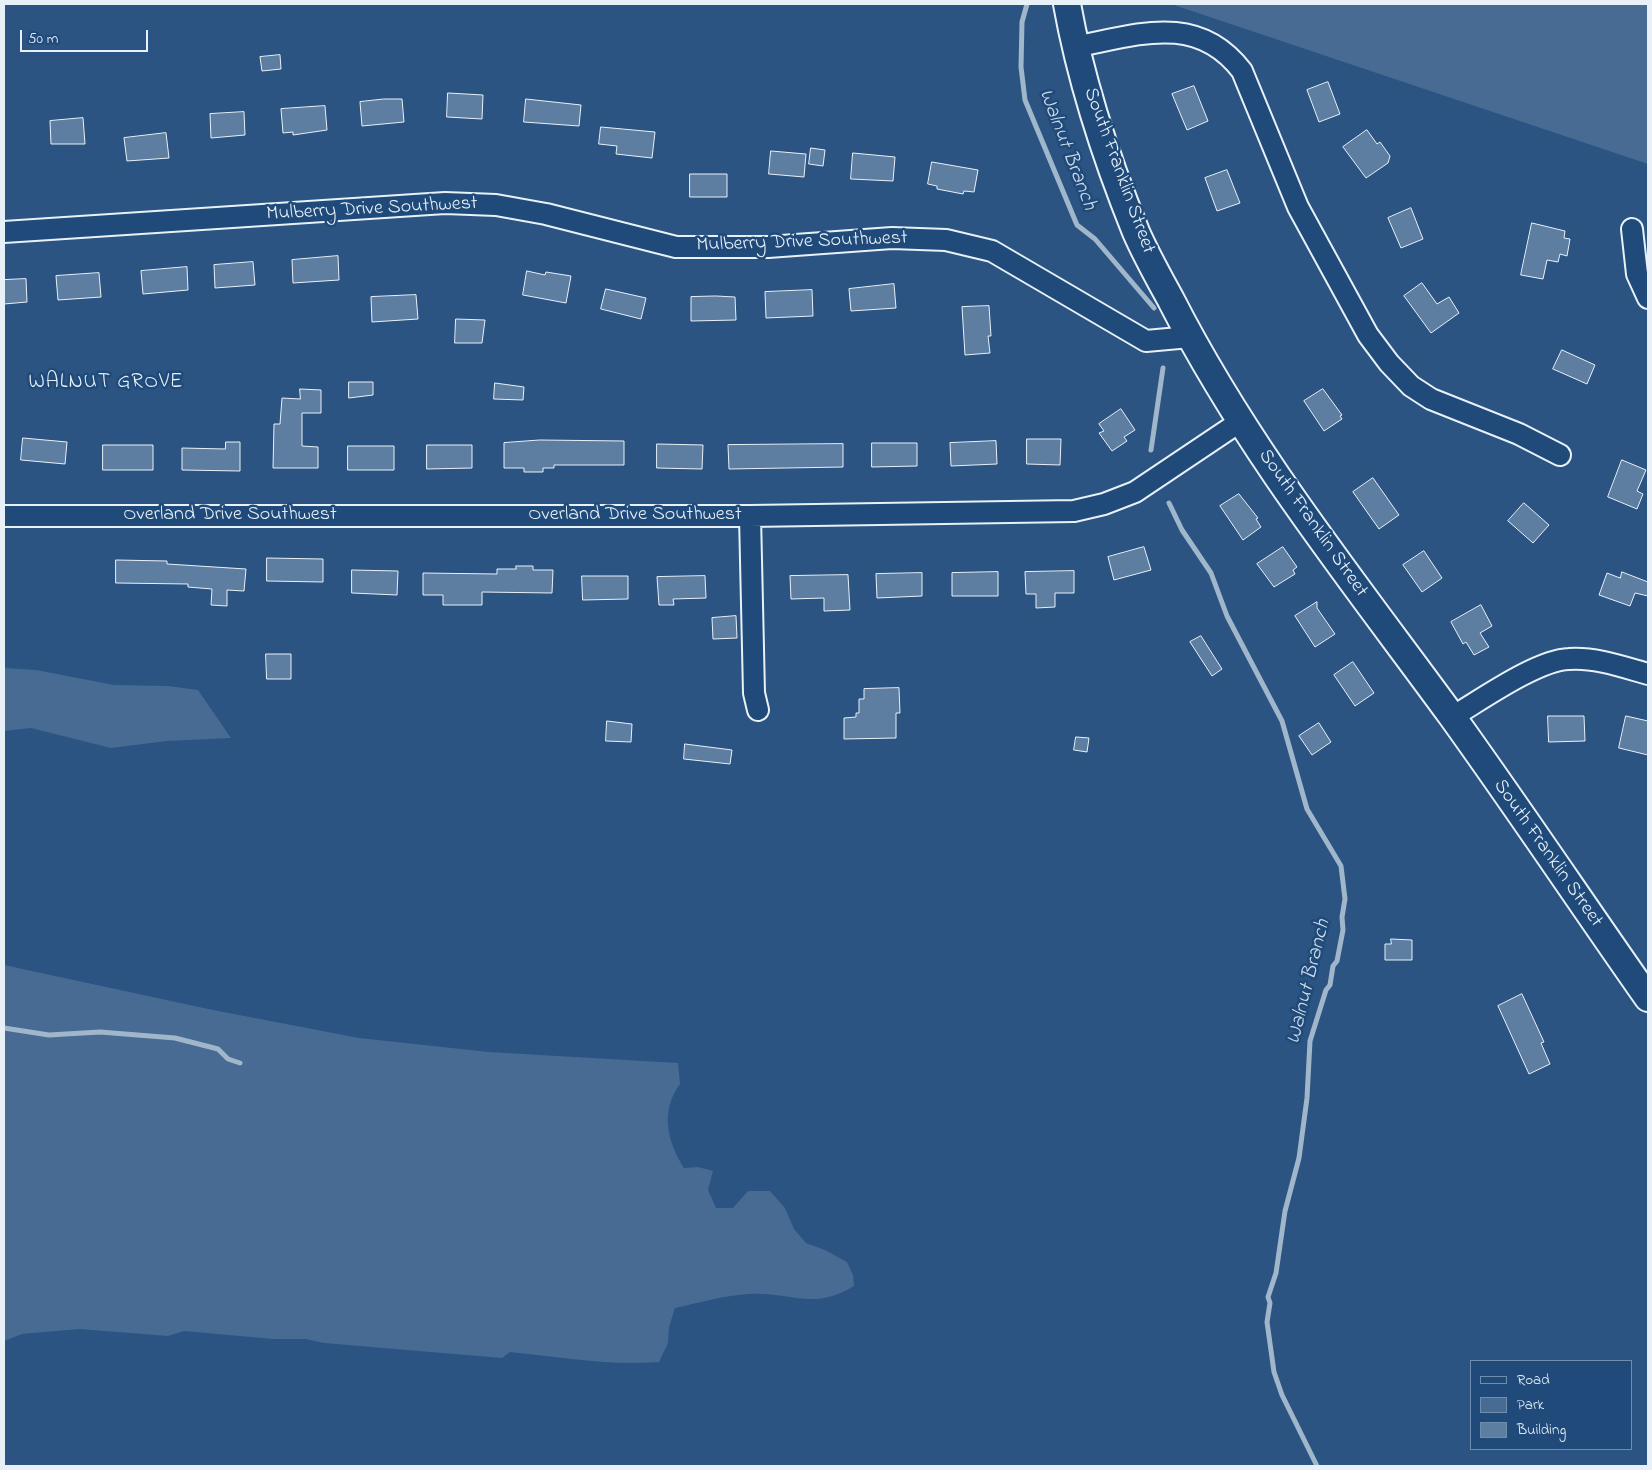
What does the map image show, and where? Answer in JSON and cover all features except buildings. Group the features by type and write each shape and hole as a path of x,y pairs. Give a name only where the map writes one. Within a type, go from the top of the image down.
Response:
{"main road":[{"name":"South Franklin Street","path":"1067,4 1075,47 1098,128 1137,234 1190,337 1241,421 1342,569 1452,717 1648,998"}],"street":[{"path":"1075,47 1160,31 1197,36 1229,54 1242,71 1298,207 1368,335 1389,364 1411,386 1431,399 1519,434 1560,456"},
{"name":"Mulberry Drive Southwest","path":"4,232 445,203 496,205 546,214 676,247 768,247 892,238 946,240 992,252 1146,341 1190,337"},
{"path":"1632,229 1637,274 1648,298"},
{"name":"Overland Drive Southwest","path":"4,516 750,516 1074,511 1104,504 1135,492 1241,421"},
{"path":"750,516 754,693 758,710"},
{"path":"1452,717 1540,666 1567,658 1593,660 1648,674"}],"green space":[{"path":"1171,4 1648,4 1648,164"},
{"path":"4,668 36,670 114,685 168,686 198,690 231,738 167,741 111,748 31,728 4,731"},
{"path":"4,965 213,1010 359,1038 489,1052 678,1063 680,1084 670,1105 668,1126 673,1147 684,1168 698,1167 713,1171 708,1190 716,1208 733,1208 748,1191 770,1191 785,1208 794,1229 806,1243 825,1250 847,1262 853,1275 854,1286 827,1298 802,1299 750,1294 675,1308 669,1327 668,1343 659,1362 602,1362 510,1352 502,1358 324,1343 306,1339 273,1339 184,1331 168,1336 79,1329 22,1334 4,1341"}],"waterway":[{"name":"Walnut Branch","path":"1027,4 1022,22 1021,67 1025,100 1077,225 1095,239 1154,308"},
{"name":"Walnut Branch","path":"1151,450 1163,368"},
{"name":"Walnut Branch","path":"1169,503 1182,530 1211,573 1227,616 1282,721 1307,809 1341,866 1345,899 1342,917 1343,930 1330,985 1326,990 1310,1041 1307,1098 1299,1158 1285,1211 1276,1273 1268,1297 1270,1303 1267,1322 1274,1372 1282,1395 1317,1466"},
{"path":"4,1028 49,1035 100,1032 175,1038 218,1049 228,1059 240,1063"}],"district":[{"name":"WALNUT GROVE","path":"106,384"}]}
